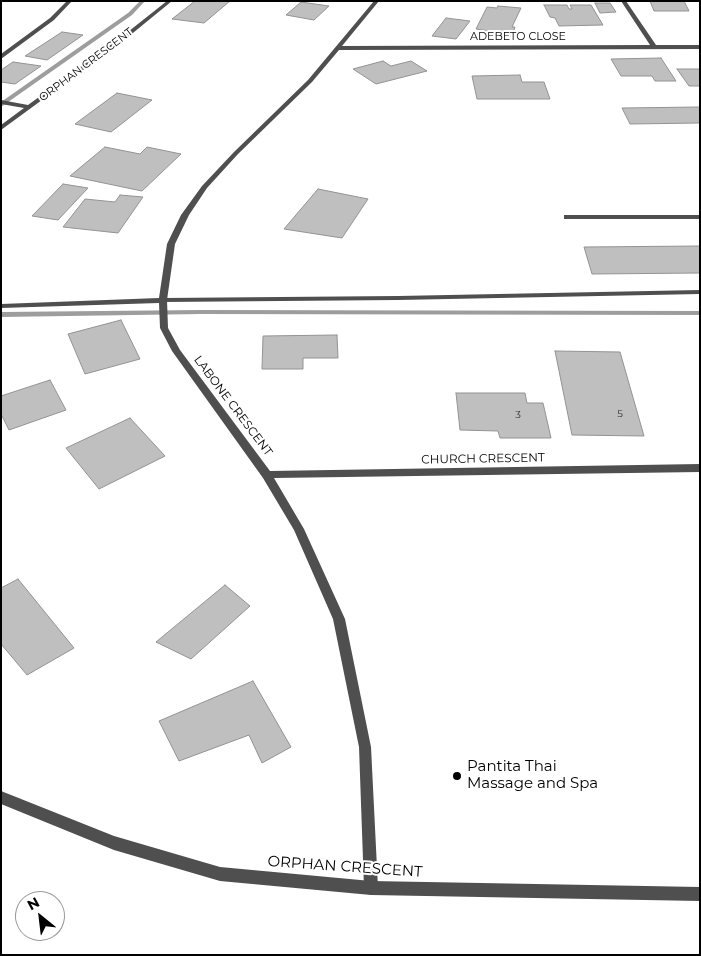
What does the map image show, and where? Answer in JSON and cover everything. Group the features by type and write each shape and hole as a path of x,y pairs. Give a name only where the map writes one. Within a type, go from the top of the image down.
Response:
{"street":[{"path":"1,57 52,19 70,1"},
{"name":"ORPHAN CRESCENT","path":"1,128 170,1"},
{"name":"LABONE CRESCENT","path":"371,888 365,747 339,619 299,529 267,474 176,351 164,328 163,300 171,244 185,215 204,187 236,153 290,102 377,1"},
{"path":"623,1 654,47"},
{"name":"ADEBETO CLOSE","path":"337,48 700,47"},
{"path":"1,102 30,107"},
{"path":"567,217 700,217"},
{"path":"1,306 163,300 398,298 700,292"},
{"name":"CHURCH CRESCENT","path":"267,474 700,468"},
{"name":"ORPHAN CRESCENT","path":"1,797 114,843 220,874 371,888 700,894"}],"building":[{"path":"195,1 230,1 204,23 172,19"},
{"path":"650,1 684,1 689,11 654,11"},
{"path":"301,2 329,6 314,20 286,15"},
{"path":"595,3 610,3 616,12 600,13"},
{"path":"544,5 567,5 569,9 572,9 570,5 591,5 603,25 559,26 555,18 550,17"},
{"path":"498,6 521,8 512,27 515,27 512,36 488,33 489,31 476,29 487,7 497,8"},
{"path":"446,18 470,21 456,39 432,36"},
{"path":"62,32 83,35 47,60 25,56"},
{"path":"661,58 676,81 655,81 652,76 621,76 611,59"},
{"path":"383,61 391,66 411,61 427,71 376,84 353,69"},
{"path":"13,62 41,66 15,84 1,82 1,70"},
{"path":"677,69 700,69 700,86 689,86"},
{"path":"520,75 522,82 544,82 550,99 477,99 472,76"},
{"path":"117,93 152,100 111,132 75,124"},
{"path":"700,107 700,123 630,124 622,108"},
{"path":"105,147 140,154 147,147 181,154 142,191 70,176"},
{"path":"63,184 88,188 58,220 32,216"},
{"path":"318,189 368,199 342,238 284,229"},
{"path":"120,195 143,197 118,233 63,227 85,199 115,202"},
{"path":"700,246 700,273 592,274 584,247"},
{"path":"121,320 140,359 85,374 68,334"},
{"path":"337,335 338,358 303,358 303,369 262,369 263,336"},
{"path":"555,351 620,352 644,436 572,435"},
{"path":"50,380 66,410 9,430 1,414 1,396"},
{"path":"456,393 525,393 527,403 543,403 551,438 500,438 498,431 460,430"},
{"path":"130,418 165,456 99,489 66,448"},
{"path":"18,579 74,648 27,675 1,644 1,588"},
{"path":"225,585 250,606 191,659 156,642"},
{"path":"253,681 291,747 262,763 249,735 179,761 159,721"}],"waterway":[{"path":"1,105 130,14 143,1"},
{"path":"1,315 201,312 700,313"}],"place":[{"name":"Pantita Thai Massage and Spa","path":"457,776"}]}
